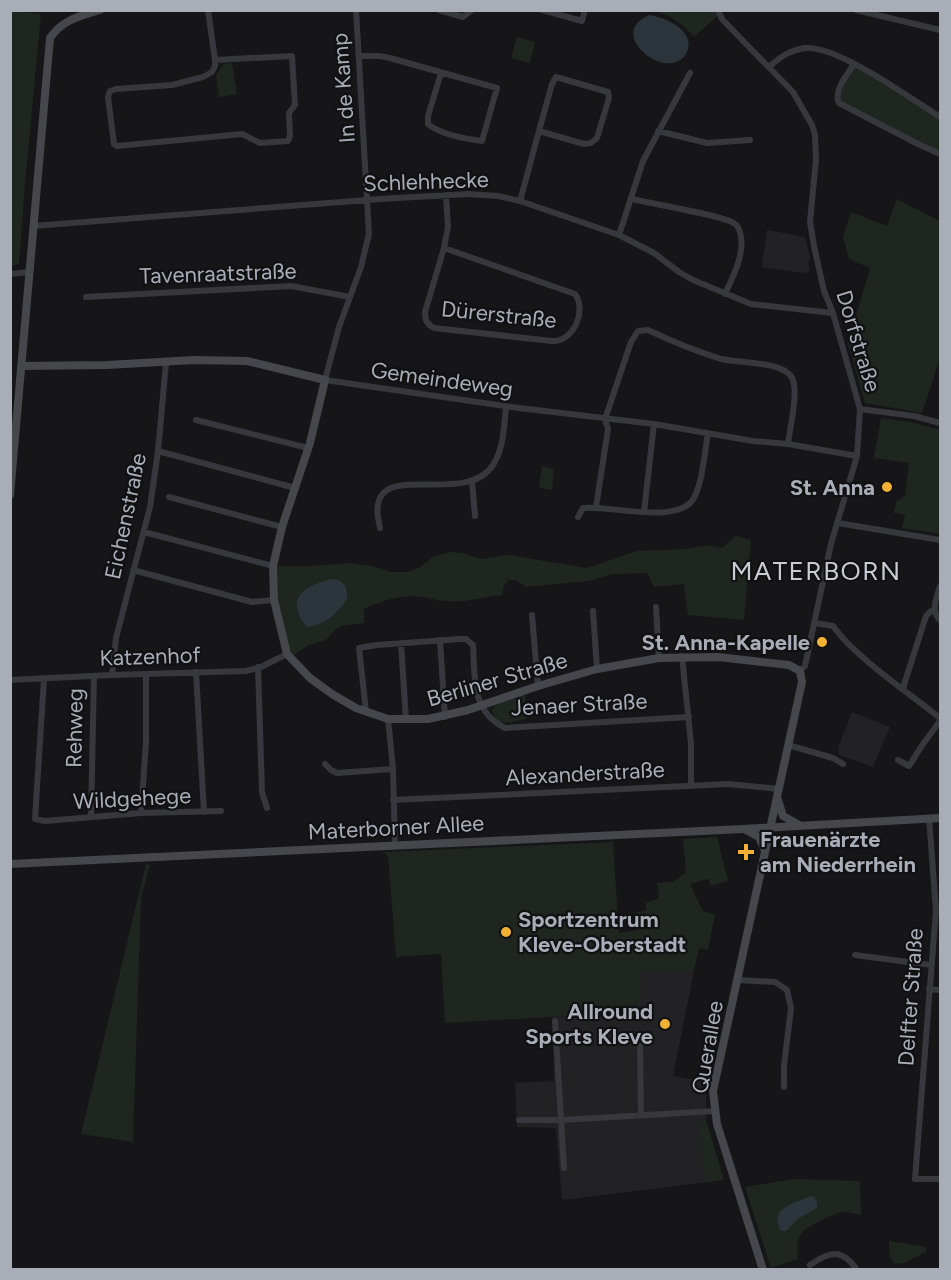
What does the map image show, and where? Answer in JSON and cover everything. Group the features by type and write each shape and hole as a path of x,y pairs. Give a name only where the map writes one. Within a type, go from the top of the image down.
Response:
{"street":[{"path":"10,495 50,38 58,27 82,15 100,10"},
{"path":"208,10 215,60 212,72 203,77 172,85 116,89 110,92 108,97 114,144 117,146 242,134 260,143 288,141 290,136 289,113 295,105 292,56 215,60"},
{"name":"In de Kamp","path":"325,380 339,327 361,267 369,234 369,200 356,10"},
{"path":"439,10 463,17 472,10"},
{"path":"542,10 582,21 585,10"},
{"name":"Dorfstraße","path":"717,10 722,19 794,92 815,135 816,159 810,222 824,291 833,313 860,409 857,456 831,544 806,666 800,671 802,682 771,828"},
{"path":"856,10 940,30"},
{"path":"891,19 892,10"},
{"path":"770,68 780,57 792,51 807,48 825,51 854,64 940,117"},
{"path":"359,56 379,56 497,88 482,141 433,128 428,123 441,73"},
{"path":"854,64 837,92 839,103 940,154"},
{"path":"620,235 643,161 690,73"},
{"path":"520,201 539,131 552,84 556,77 608,92 609,98 597,138 591,143 584,144 539,131"},
{"path":"658,131 707,143 750,140"},
{"name":"Schlehhecke","path":"33,226 446,195 498,196 520,201 620,235 654,253 693,280 751,304 833,313"},
{"name":"Dürerstraße","path":"444,248 575,294 579,306 578,316 570,334 562,340 552,341 434,328 425,321 425,312 448,227 446,195"},
{"path":"632,199 721,218 735,224 741,233 740,249 736,271 725,294"},
{"path":"10,274 29,272"},
{"name":"Tavenraatstraße","path":"86,297 291,286 350,297"},
{"path":"596,507 608,429 605,419 634,336 638,331 648,330 722,359 787,371 792,379 794,390 788,444"},
{"name":"Gemeindeweg","path":"21,366 166,363 194,360 247,361 325,380 506,407 654,424 857,456"},
{"name":"Eichenstraße","path":"112,675 116,638 150,507 166,363"},
{"path":"287,654 274,600 273,566 282,527 308,448 325,380"},
{"path":"380,528 377,510 382,494 388,490 399,486 472,481 484,475 496,459 503,436 506,407"},
{"path":"860,409 905,414 940,423"},
{"path":"196,420 308,448"},
{"path":"644,512 654,424"},
{"path":"578,518 583,508 596,507 644,512 665,512 682,508 692,501 698,487 708,433"},
{"path":"158,451 295,488"},
{"path":"472,481 476,516"},
{"path":"168,497 282,527"},
{"path":"838,523 940,540"},
{"path":"144,532 273,566"},
{"path":"134,570 252,602 274,600"},
{"path":"940,586 934,610 940,620"},
{"path":"656,607 659,657"},
{"path":"903,688 926,616 934,610"},
{"path":"593,611 597,669"},
{"path":"532,615 538,686"},
{"path":"815,623 833,626 858,651 940,719 909,766"},
{"path":"366,711 360,648 440,640 466,639 473,645 477,692 481,706"},
{"path":"440,640 445,717"},
{"path":"401,643 406,720"},
{"name":"Katzenhof","path":"10,681 246,671 287,654"},
{"name":"Berliner Straße","path":"287,654 332,694 388,719 406,720 445,717 597,669 659,657 718,657 789,665 800,671"},
{"path":"682,656 691,744 691,785"},
{"path":"258,667 262,792 267,808"},
{"path":"196,672 204,812"},
{"path":"141,813 146,742 146,674"},
{"name":"Rehweg","path":"91,817 94,676"},
{"name":"Wildgehege","path":"44,679 36,819 45,821 141,813 221,811"},
{"name":"Jenaer Straße","path":"481,706 494,723 505,728 688,717"},
{"path":"388,719 393,769 395,845"},
{"path":"788,745 833,758 843,764"},
{"path":"898,760 918,769"},
{"path":"325,764 337,773 393,769"},
{"name":"Alexanderstraße","path":"393,800 728,784 778,793"},
{"path":"778,793 783,816 802,826"},
{"name":"Delfter Straße","path":"929,818 938,910 929,988 915,1179 940,1179"},
{"name":"Materborner Allee","path":"10,864 940,818"},
{"name":"Querallee","path":"763,1269 735,1186 715,1111 715,1081 771,828"},
{"path":"744,829 761,840 765,854"},
{"path":"855,955 931,965"},
{"path":"738,980 775,982 787,990 791,1008 784,1066 784,1087"},
{"path":"929,988 940,990"},
{"path":"555,1021 564,1168"},
{"path":"640,1041 641,1115"},
{"path":"519,1120 562,1120 715,1111"},
{"path":"810,1265 832,1253 850,1260 857,1269"}],"shaded area":[{"path":"11,11 41,14 19,264 11,266"},
{"path":"655,11 718,11 720,14 694,37 676,21"},
{"path":"650,15 670,22 682,30 686,36 688,49 680,60 667,63 657,61 639,48 634,39 634,30 638,22"},
{"path":"517,37 535,42 530,63 511,58"},
{"path":"232,63 237,94 219,97 216,75 224,64"},
{"path":"854,64 940,117 940,154 842,106 837,92"},
{"path":"897,199 940,221 940,358 922,413 865,403 848,343 870,268 849,259 843,237 851,212 887,226"},
{"path":"767,230 805,237 811,261 808,261 810,272 762,267"},
{"path":"881,418 911,422 940,430 940,534 902,528 905,515 894,513 896,502 905,496 909,463 874,458"},
{"path":"542,466 554,469 552,490 539,488"},
{"path":"736,536 751,540 744,620 688,615 684,584 654,587 647,573 612,574 589,581 526,587 516,580 509,580 504,585 502,595 467,601 440,601 407,596 393,598 364,609 364,623 341,626 326,640 309,645 291,657 274,600 273,566 351,563 373,566 391,572 407,572 419,568 433,557 449,552 462,553 481,559 509,555 587,568 637,551 685,549 708,545 722,548"},
{"path":"332,579 344,584 347,598 331,617 308,627 298,612 300,595 309,587"},
{"path":"525,695 527,719 506,723 495,720 492,711 496,704"},
{"path":"852,712 890,727 873,767 839,755 838,748"},
{"name":"Sportzentrum Kleve-Oberstadt","path":"717,837 728,881 711,886 708,879 690,884 703,911 715,914 708,950 699,948 694,971 640,971 640,1012 445,1023 441,954 396,957 388,856 383,852 613,842 619,933 638,930 637,912 646,911 646,903 659,898 657,883 672,882 686,873 683,839"},
{"path":"146,864 150,865 141,898 133,1142 81,1134"},
{"path":"640,971 694,971 673,1076 706,1081 706,1120 724,1180 562,1200 556,1128 517,1127 515,1083 554,1081 553,1017 640,1014"},
{"path":"706,1120 724,1180 707,1182 699,1134 700,1121"},
{"path":"794,1179 860,1181 861,1215 842,1212 813,1225 799,1238 798,1259 771,1268 745,1187"},
{"path":"811,1196 817,1202 817,1208 799,1218 786,1231 781,1231 778,1217 785,1207"},
{"path":"889,1241 926,1247 926,1252 904,1263 895,1264 890,1256"}],"place":[{"name":"St. Anna","path":"887,487"},
{"name":"St. Anna-Kapelle","path":"822,642"},
{"name":"Frauenärzte am Niederrhein","path":"746,852"},
{"name":"Sportzentrum Kleve-Oberstadt","path":"506,932"},
{"name":"Allround Sports Kleve","path":"665,1024"}],"district":[{"name":"MATERBORN","path":"816,571"}]}
